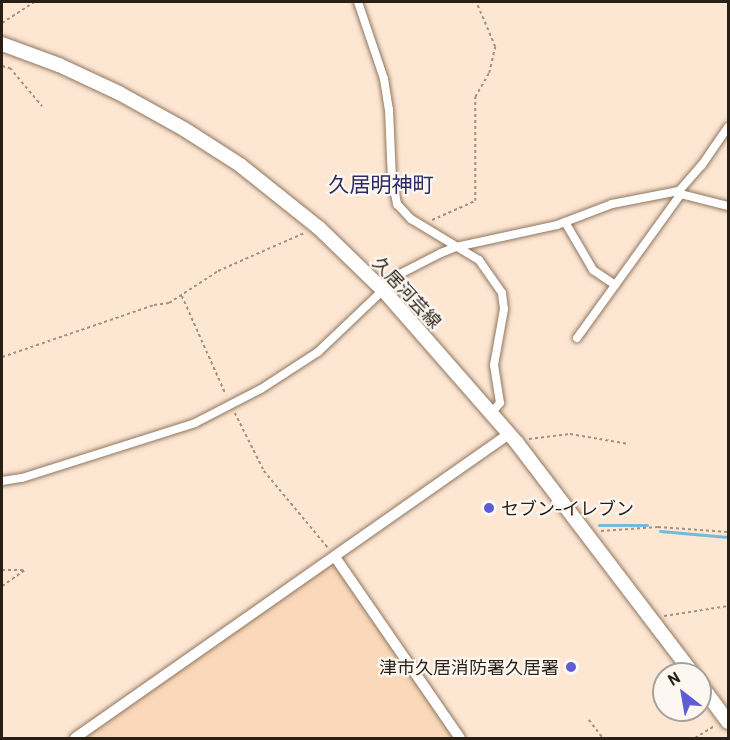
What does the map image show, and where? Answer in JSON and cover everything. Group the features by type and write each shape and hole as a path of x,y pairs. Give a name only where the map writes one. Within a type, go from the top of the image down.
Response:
{"main road":[{"name":"久居河芸線","path":"2,44 59,65 119,93 184,129 240,165 319,228 384,291 492,413 587,532 684,662"},
{"path":"712,700 727,720"}],"street":[{"path":"358,2 384,79 389,109 394,194 399,209 421,226 470,253 486,267 499,286 504,301 494,365 500,403 492,413"},
{"path":"577,338 729,127"},
{"path":"2,481 22,478 195,423 261,389 318,352 400,274 456,247 565,222 612,204 680,192 729,206"},
{"path":"565,222 592,270 615,285"},
{"path":"75,738 335,557 513,438"},
{"path":"335,557 460,738"}],"path":[{"path":"2,23 34,2"},
{"path":"421,226 475,201 475,97 489,73 495,47 476,2"},
{"path":"2,66 10,68 42,106"},
{"path":"2,357 154,305 169,303 218,271 319,228"},
{"path":"181,295 264,471 335,557"},
{"path":"513,438 570,434 629,444"},
{"path":"587,532 658,527 729,532"},
{"path":"2,570 25,570 2,586"},
{"path":"651,618 691,610 729,606"},
{"path":"589,720 603,738"},
{"path":"695,738 727,720"}],"shaded area":[{"path":"335,557 460,738 75,738"}],"waterway":[{"path":"599,525 647,525"},
{"path":"660,531 728,537"}],"place":[{"name":"セブン-イレブン","path":"489,508"},
{"name":"津市久居消防署久居署","path":"571,667"}],"district":[{"name":"久居明神町","path":"381,184"}]}
